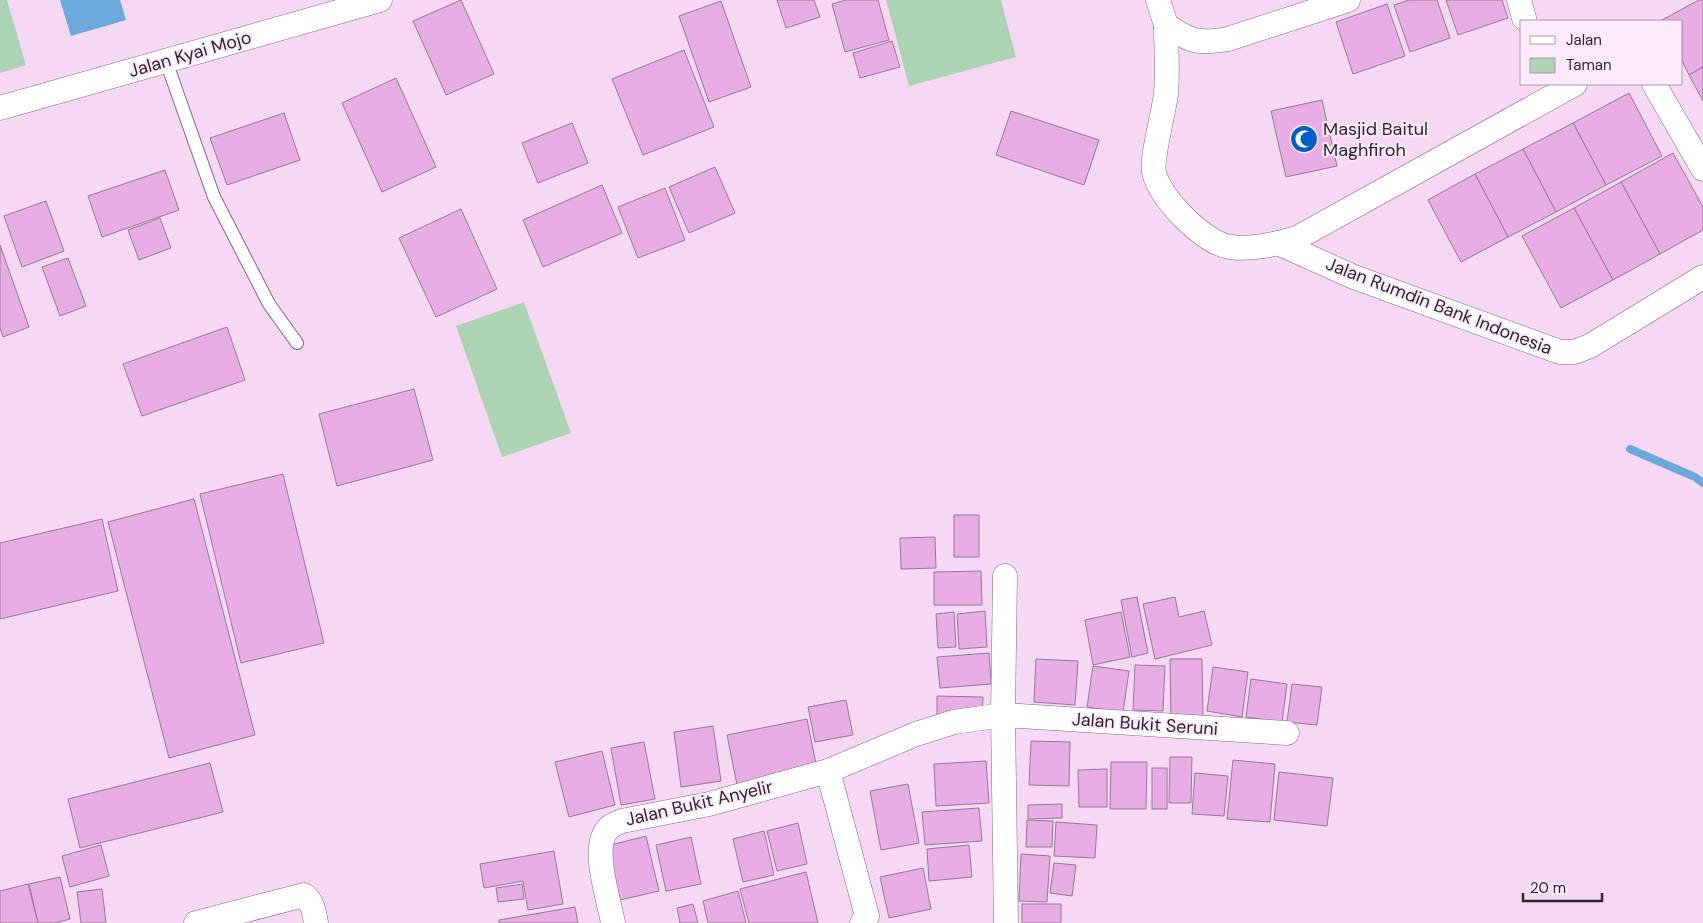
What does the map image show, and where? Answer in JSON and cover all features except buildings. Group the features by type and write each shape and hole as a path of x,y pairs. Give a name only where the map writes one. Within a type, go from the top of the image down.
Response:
{"street":[{"name":"Jalan Kyai Mojo","path":"0,108 166,61 330,7 380,0"},
{"path":"1158,0 1166,25 1166,92 1153,170 1156,181 1175,208 1206,236 1228,246 1243,247 1278,243 1297,238 1573,85"},
{"path":"1166,25 1193,42 1209,42 1228,39 1348,0"},
{"path":"1655,85 1703,169"},
{"name":"Jalan Rumdin Bank Indonesia","path":"1278,243 1354,277 1560,352 1574,352 1590,346 1703,277"},
{"path":"1005,576 1003,715 1006,923"},
{"name":"Jalan Bukit Seruni","path":"1003,715 1287,732"},
{"name":"Jalan Bukit Anyelir","path":"613,923 600,850 604,835 610,826 622,821 709,804 828,771 916,734 954,722 1003,715"},
{"path":"828,771 868,916 862,923"},
{"path":"196,923 304,895 310,899 316,923"}],"lane":[{"path":"166,61 214,197 269,304 297,343"}],"green space":[{"path":"0,0 7,0 26,65 0,73"},
{"path":"886,0 1001,0 1016,57 909,86"},
{"path":"524,302 571,433 502,457 456,326"}],"water":[{"path":"60,0 120,0 126,20 71,36"}],"waterway":[{"path":"1630,449 1695,477 1703,483"}],"place":[{"name":"Masjid Baitul Maghfiroh","path":"1304,139"}]}
